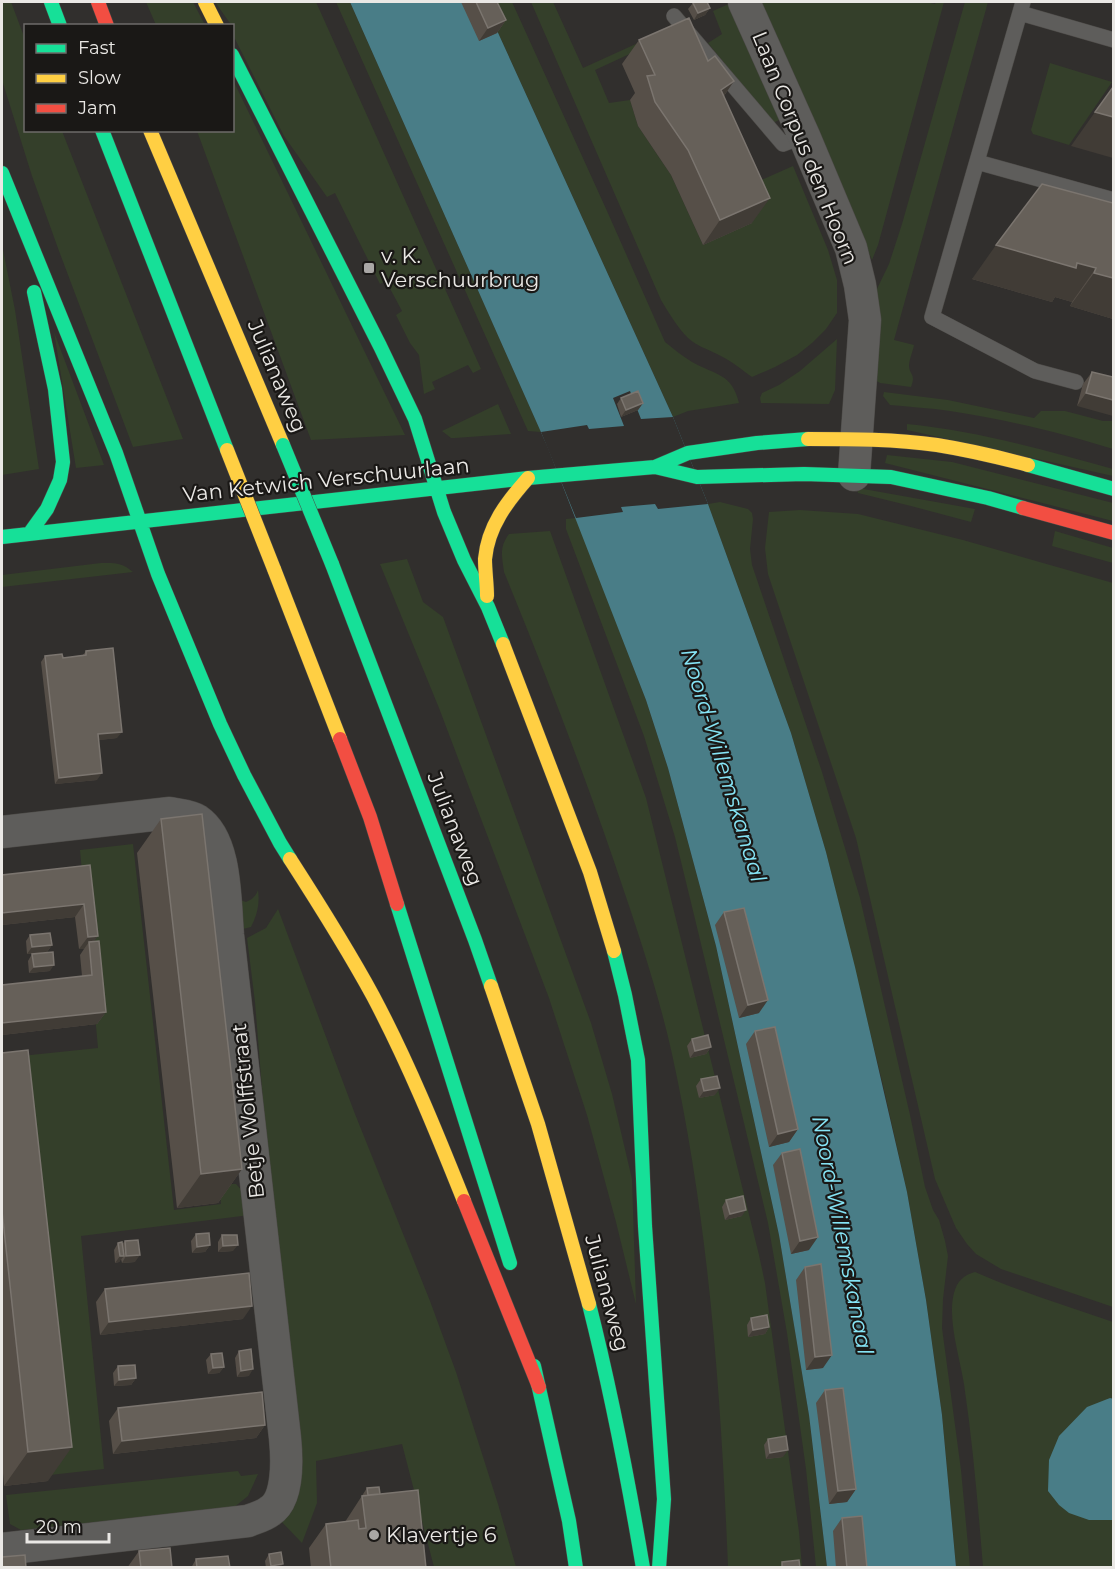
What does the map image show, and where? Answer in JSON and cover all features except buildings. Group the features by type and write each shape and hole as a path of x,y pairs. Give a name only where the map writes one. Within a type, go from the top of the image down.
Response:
{"main road":[{"path":"51,2 59,24"},
{"path":"98,2 106,24"},
{"path":"205,2 216,24"},
{"path":"234,59 415,419 436,488 464,560 488,607 590,872 615,957 638,1060 645,1226 664,1499 659,1568"},
{"path":"103,132 370,818 513,1276"},
{"name":"Julianaweg","path":"151,132 332,564 475,940 538,1124 579,1266 604,1365 643,1568"},
{"path":"2,172 55,389 63,462 60,480 47,509 29,534"},
{"path":"2,172 116,453 158,574 220,724 280,843 372,995 400,1051 437,1132 539,1387"},
{"path":"655,467 688,453 757,443 802,439 857,439 936,445 986,454 1113,489"},
{"path":"655,467 697,477 804,474 891,477 988,498 1113,533"},
{"name":"Van Ketwich Verschuurlaan","path":"2,537 528,478 655,467"},
{"path":"488,607 486,555 491,531 505,505 528,478"},
{"path":"518,1298 569,1521 576,1568"}],"street":[{"name":"Laan Corpus den Hoorn","path":"744,2 851,248 865,320 854,475"},
{"name":"Betje Wolffstraat","path":"2,832 170,813 195,818 208,830 217,846 223,876 287,1461 283,1492 272,1510 248,1521 57,1555 2,1549"}],"lane":[{"path":"1076,382 1035,371 932,317 1021,7 1113,40"},
{"path":"674,16 783,144 804,136"},
{"path":"977,162 1113,200"}],"green space":[{"path":"2,2 11,2 24,36 24,132 62,132 183,439 133,447 32,176 2,80"},
{"path":"146,2 193,2 204,24 156,24"},
{"path":"215,2 316,2 481,369 473,373 468,365 432,382 435,389 424,394 419,355 410,343 396,315 402,311 386,281 380,284 335,193 327,197 284,136 234,37 234,24 231,24"},
{"path":"336,2 350,2 541,432 528,431"},
{"path":"484,2 512,2 665,342 692,362 727,380 736,393 739,403 688,411 673,417"},
{"path":"531,2 553,2 583,68 671,28 636,51 595,70 609,103 630,100 638,126 671,175 703,245 759,181 793,166 828,250 837,280 837,313 826,329 797,355 752,377 726,359 691,341 677,325 661,300"},
{"path":"761,2 926,2 935,4 944,2 872,260"},
{"path":"965,2 988,2 894,340 914,345 909,366 913,377 912,383 911,387 880,383 875,380 876,291 889,264 902,224"},
{"path":"731,3 781,119 773,123 708,43 722,34 713,11"},
{"path":"1050,63 1112,82 1069,145 1033,134 1031,130"},
{"path":"234,82 405,435 311,440 197,132 234,132"},
{"path":"2,245 15,310 39,469 2,475"},
{"path":"54,332 104,465 76,468"},
{"path":"837,339 835,390 829,404 761,403 762,393 800,371"},
{"path":"884,392 948,400 1034,418 1041,411 1065,411 1103,421 1113,421 1113,449 991,418 890,405 883,396"},
{"path":"498,404 511,434 451,438 442,431"},
{"path":"907,424 960,431 1037,448 1113,469 1113,476 907,430"},
{"path":"887,455 952,462 1113,503 1113,521 885,463"},
{"path":"858,488 975,509 971,522 858,493"},
{"path":"720,502 748,509 752,513 750,549 752,565 822,772 860,898 925,1187 945,1241 948,1256 942,1328 961,1470 970,1567 956,1567 942,1415 926,1300 907,1192 883,1085 826,852 791,733 708,504"},
{"path":"800,510 858,514 963,540 1113,583 1113,1307 1001,1269 976,1254 956,1228 935,1179 856,838 768,574 765,548 769,512"},
{"path":"576,518 646,700 668,768 716,946 779,1235 809,1415 827,1567 816,1567 806,1469 787,1333 768,1223 675,837 644,736 566,529 566,519"},
{"path":"550,531 646,798 759,1255 765,1283 802,1567 728,1567 722,1438 711,1309 695,1181 672,1054 650,972 610,851 567,730 504,572 502,548 509,534"},
{"path":"1055,531 1113,548 1113,563 1052,546"},
{"path":"407,559 423,602 443,617 591,1023 612,1094 632,1179 636,1304 587,1115 549,998 439,708 380,564"},
{"path":"101,563 118,564 133,572 2,587 2,575"},
{"path":"133,844 174,1210 221,1204 219,1184 236,1184 247,1196 250,1215 81,1236 104,1469 50,1475 2,1058 98,1048 80,850"},
{"path":"258,890 258,909 251,927 239,930 240,900 246,902 250,900"},
{"path":"278,909 456,1372 516,1567 434,1567 402,1444 316,1461 317,1503 302,1543 279,1519 272,1212 255,1002 247,938 266,928"},
{"path":"975,1272 1113,1322 1113,1399 1109,1398 1089,1520 1113,1520 1113,1567 983,1567 970,1430 952,1315 952,1303 957,1285 964,1277"},
{"path":"238,1471 241,1476 258,1474 248,1496 233,1508 21,1530 10,1524 6,1495"}],"water":[{"name":"Noord-Willemskanaal","path":"350,2 484,2 673,417 708,504 791,733 826,852 855,967 907,1192 926,1300 942,1415 956,1567 827,1567 809,1415 779,1235 716,946 668,768 646,700 548,448"},
{"path":"1110,1398 1114,1399 1113,1520 1089,1520 1069,1513 1048,1491 1049,1460 1059,1436 1087,1407"}],"pier":[{"path":"630,391 641,419 673,417 708,504 658,509 655,504 621,507 623,512 576,518 541,432 587,425 589,429 624,426 613,398"}],"traffic: fast":[{"path":"51,2 59,24"},
{"path":"234,59 415,419 444,512 503,644"},
{"path":"103,132 227,450"},
{"path":"2,173 116,453 158,574 220,724 244,775 290,859"},
{"path":"29,534 47,509 60,480 63,462 55,389 34,292"},
{"path":"2,537 528,478 655,467 688,453 757,443 808,439"},
{"path":"283,445 332,564"},
{"path":"1028,465 1114,489"},
{"path":"655,467 697,477 804,474 891,477 1023,508"},
{"path":"332,564 491,986"},
{"path":"397,904 510,1263"},
{"path":"614,951 638,1060 645,1226 664,1499 659,1568"},
{"path":"589,1304 619,1435 643,1568"},
{"path":"534,1366 569,1521 576,1568"}],"traffic: slow":[{"path":"205,2 216,24"},
{"path":"151,132 283,445"},
{"path":"808,439 921,443 972,451 1028,465"},
{"path":"227,450 274,569"},
{"path":"487,596 485,559 490,536 506,505 528,478"},
{"path":"274,569 340,739"},
{"path":"503,644 590,872 614,951"},
{"path":"290,859 343,944 386,1021 421,1097 464,1201"},
{"path":"491,986 538,1124 589,1304"}],"traffic: jam":[{"path":"98,2 106,24"},
{"path":"1023,508 1114,533"},
{"path":"340,739 370,817 397,904"},
{"path":"464,1201 539,1387"}],"place":[{"name":"v. K. Verschuurbrug","path":"369,268"},
{"name":"Klavertje 6","path":"374,1535"}]}
